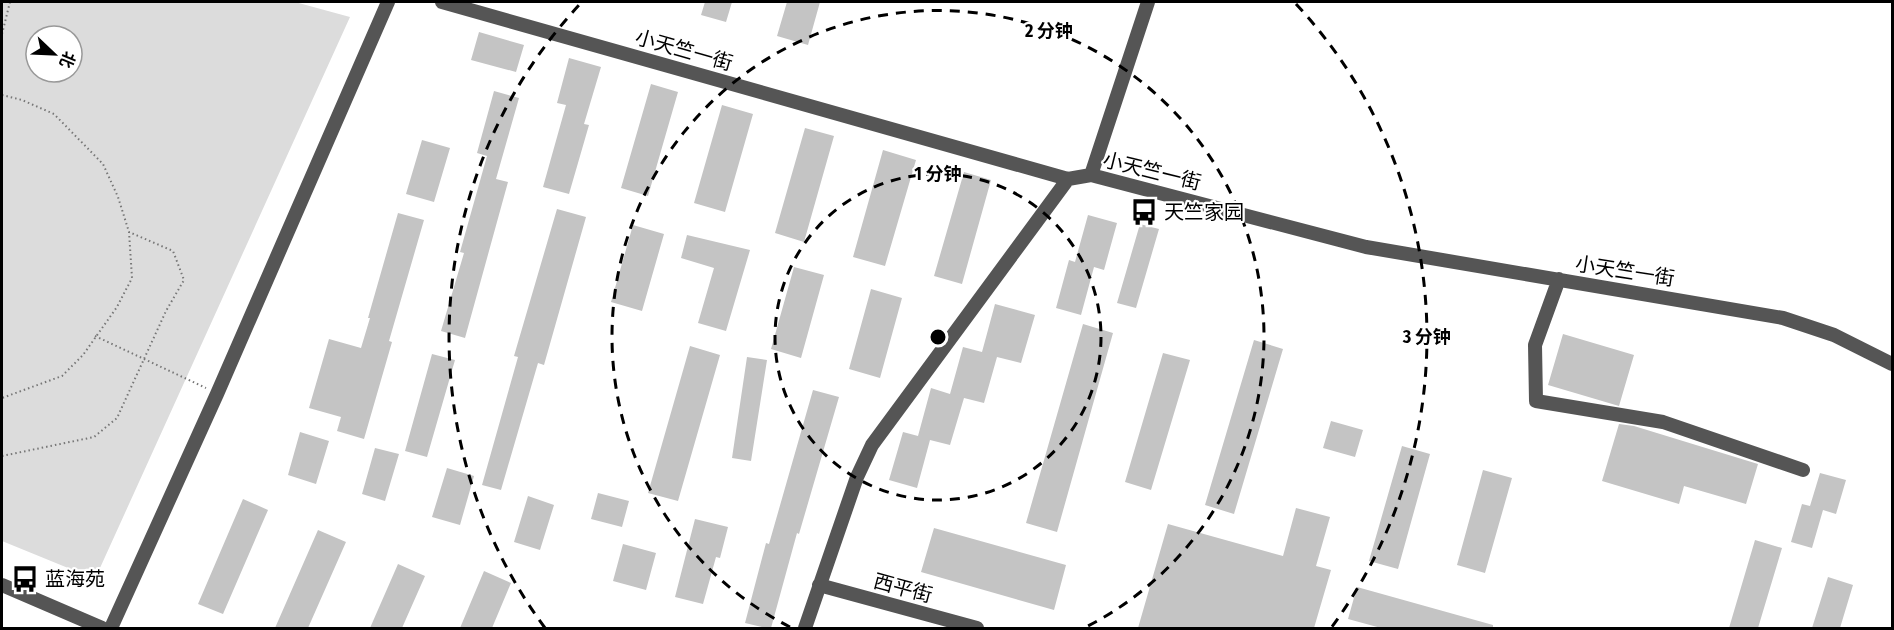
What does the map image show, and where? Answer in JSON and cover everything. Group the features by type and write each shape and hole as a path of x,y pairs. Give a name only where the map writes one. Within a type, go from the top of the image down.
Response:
{"street":[{"path":"2,585 102,628 217,393 388,2"},
{"name":"小天竺一街","path":"442,2 1068,179 1091,175 1366,247 1783,318 1834,335 1893,363"},
{"path":"1091,175 1148,2"},
{"path":"805,628 857,477 872,445 1068,179"},
{"path":"1559,279 1535,345 1536,401 1663,422 1803,470"},
{"name":"西平街","path":"819,585 978,628"}],"path":[{"path":"2,34 10,2"},
{"path":"2,95 22,100 54,114 104,164 129,232 132,278 117,307 82,355 62,376 2,398"},
{"path":"2,456 94,437 117,417 166,311 184,280 173,251 129,232"},
{"path":"95,336 217,393"}],"shaded area":[{"path":"2,2 295,2 350,17 95,579 2,541"}],"building":[{"path":"705,2 732,2 726,22 701,15"},
{"path":"787,2 820,2 808,45 777,36"},
{"path":"479,32 524,45 516,72 471,60"},
{"path":"569,58 601,67 584,124 589,125 569,194 543,187 566,105 557,103"},
{"path":"651,84 678,92 648,196 621,188"},
{"path":"494,91 519,98 496,179 508,182 465,338 441,331 464,253 460,252 487,156 477,153"},
{"path":"722,105 753,114 725,212 694,203"},
{"path":"805,128 834,136 804,242 775,233"},
{"path":"422,140 450,148 434,202 406,194"},
{"path":"883,150 916,160 885,266 853,257"},
{"path":"964,172 991,180 962,284 934,276"},
{"path":"557,209 586,217 544,365 538,363 501,490 482,485 518,357 514,356"},
{"path":"398,213 424,220 364,439 337,431 341,417 309,408 329,339 361,348"},
{"path":"1088,215 1117,223 1104,270 1094,267 1081,315 1056,308 1069,260 1075,262"},
{"path":"1140,224 1159,229 1136,308 1117,303"},
{"path":"633,225 664,234 642,311 611,302"},
{"path":"687,235 750,250 726,331 698,323 714,268 681,258"},
{"path":"794,267 824,275 801,358 771,349"},
{"path":"871,289 902,298 880,378 849,369"},
{"path":"995,304 1035,315 1021,363 997,357 984,403 964,398 950,445 930,440 917,488 889,480 903,432 918,436 931,388 950,394 963,347 982,352"},
{"path":"1083,324 1113,333 1057,532 1026,523"},
{"path":"1563,334 1634,355 1619,406 1548,385"},
{"path":"1254,340 1283,349 1234,514 1205,505"},
{"path":"690,346 720,355 678,501 648,493"},
{"path":"1163,353 1190,360 1151,490 1125,482"},
{"path":"432,354 455,360 427,457 405,451"},
{"path":"747,357 767,360 751,461 732,458"},
{"path":"813,390 839,397 799,534 797,533 771,628 745,623 766,543 769,544"},
{"path":"1331,421 1363,430 1355,457 1323,448"},
{"path":"1619,424 1634,426 1758,464 1746,504 1684,486 1679,504 1602,481"},
{"path":"300,432 329,441 316,484 288,475"},
{"path":"1402,446 1430,454 1398,569 1369,561"},
{"path":"375,448 399,454 385,501 362,494"},
{"path":"447,468 474,476 460,525 432,517"},
{"path":"1483,470 1512,478 1485,573 1457,565"},
{"path":"1820,473 1846,480 1836,514 1823,510 1812,548 1791,542 1802,504 1810,506"},
{"path":"598,493 629,501 622,527 591,519"},
{"path":"528,496 554,505 540,550 514,542"},
{"path":"243,499 268,510 223,614 198,604"},
{"path":"1296,508 1330,517 1316,566 1331,570 1314,628 1138,628 1168,524 1283,556"},
{"path":"695,519 728,527 720,558 716,557 703,604 675,597"},
{"path":"934,528 1066,565 1054,610 921,572"},
{"path":"318,530 346,542 308,628 275,628"},
{"path":"1755,540 1782,548 1758,628 1729,628"},
{"path":"623,544 656,553 646,590 613,581"},
{"path":"398,564 425,576 402,628 370,628"},
{"path":"484,571 511,583 492,628 460,628"},
{"path":"1828,577 1853,585 1840,628 1812,628"},
{"path":"1357,587 1493,625 1493,628 1381,628 1348,619"}],"place":[{"name":"天竺家园","path":"1144,212"},
{"name":"蓝海苑","path":"25,579"}]}
